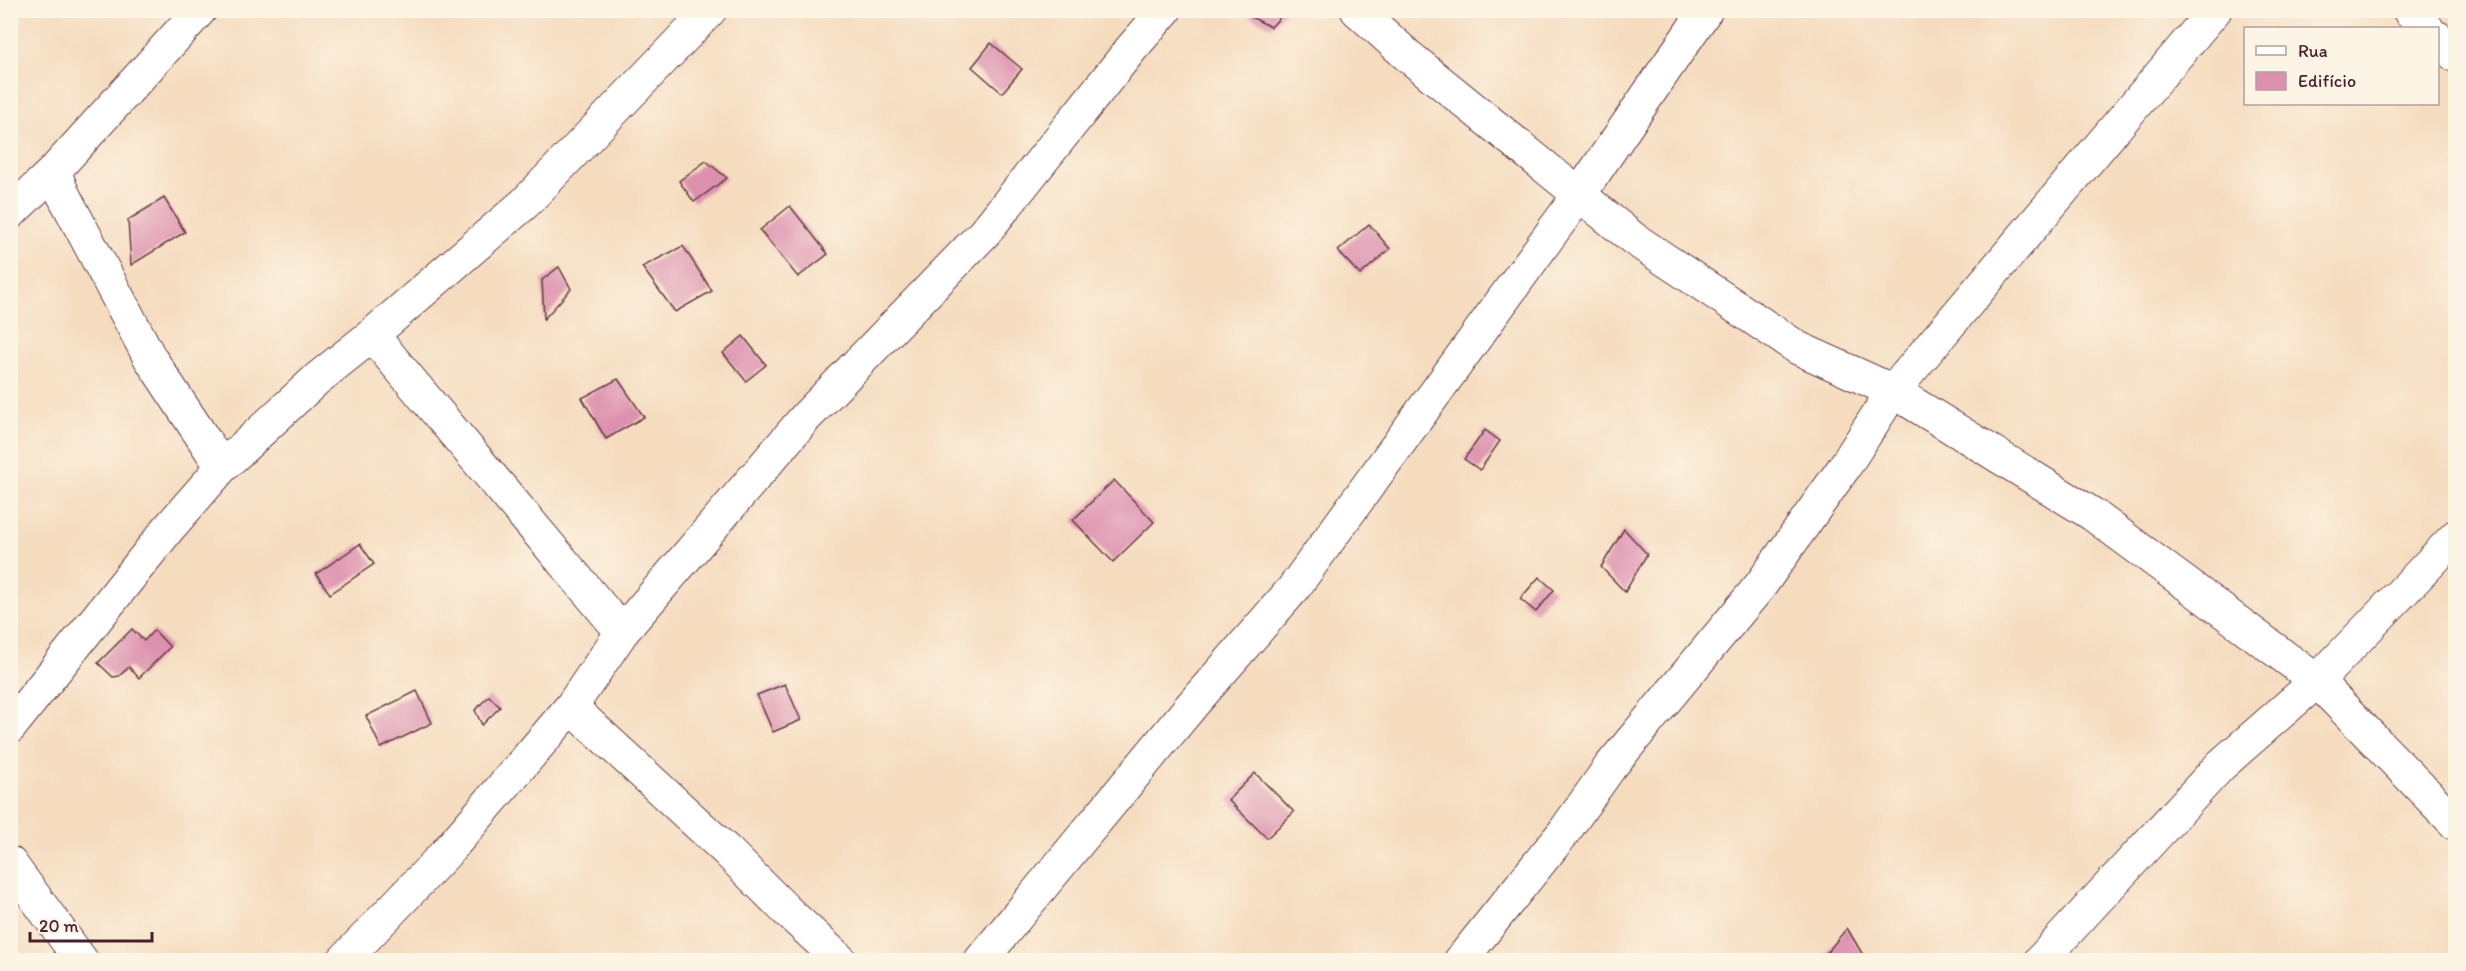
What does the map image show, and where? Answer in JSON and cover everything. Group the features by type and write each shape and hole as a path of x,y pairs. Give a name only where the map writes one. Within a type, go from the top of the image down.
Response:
{"street":[{"path":"10,213 54,171 200,10"},
{"path":"10,727 168,530 222,467 317,379 372,335 525,203 710,10"},
{"path":"344,960 446,853 571,707 622,632 806,417 984,233 1131,49 1165,10"},
{"path":"1357,10 1407,55 1634,239 1798,348 1893,391 2092,514 2317,681 2456,824"},
{"path":"981,960 1192,705 1293,589 1580,195 1706,10"},
{"path":"1461,960 1564,832 1610,767 1760,586 1843,469 1893,391 2215,10"},
{"path":"2409,10 2426,27"},
{"path":"2439,39 2456,56"},
{"path":"54,171 63,194 150,358 222,467"},
{"path":"372,335 622,632"},
{"path":"2041,960 2221,765 2317,681 2456,536"},
{"path":"571,707 727,851 840,960"},
{"path":"10,863 81,960"}],"building":[{"path":"1255,10 1287,10 1271,27 1249,16"},
{"path":"991,43 1022,69 1002,93 972,67"},
{"path":"706,161 727,178 694,202 679,181"},
{"path":"164,198 185,232 131,265 128,220"},
{"path":"790,206 828,254 798,277 760,230"},
{"path":"1369,224 1390,249 1360,275 1338,251"},
{"path":"683,246 712,291 675,312 642,267"},
{"path":"559,267 571,289 544,319 542,280"},
{"path":"743,336 766,365 746,381 723,353"},
{"path":"618,379 644,417 606,439 582,398"},
{"path":"1485,430 1500,441 1480,470 1464,459"},
{"path":"1114,480 1154,522 1113,562 1073,520"},
{"path":"1624,529 1647,554 1625,592 1601,567"},
{"path":"360,544 374,564 330,594 316,574"},
{"path":"1539,577 1554,590 1536,612 1520,599"},
{"path":"132,629 144,641 154,630 170,647 139,678 129,667 119,676 113,677 98,663"},
{"path":"785,684 801,720 773,732 757,695"},
{"path":"417,691 432,723 381,748 366,716"},
{"path":"489,696 500,707 482,725 475,710"},
{"path":"1255,773 1294,812 1267,838 1228,800"},
{"path":"1847,928 1866,960 1821,960"}]}
